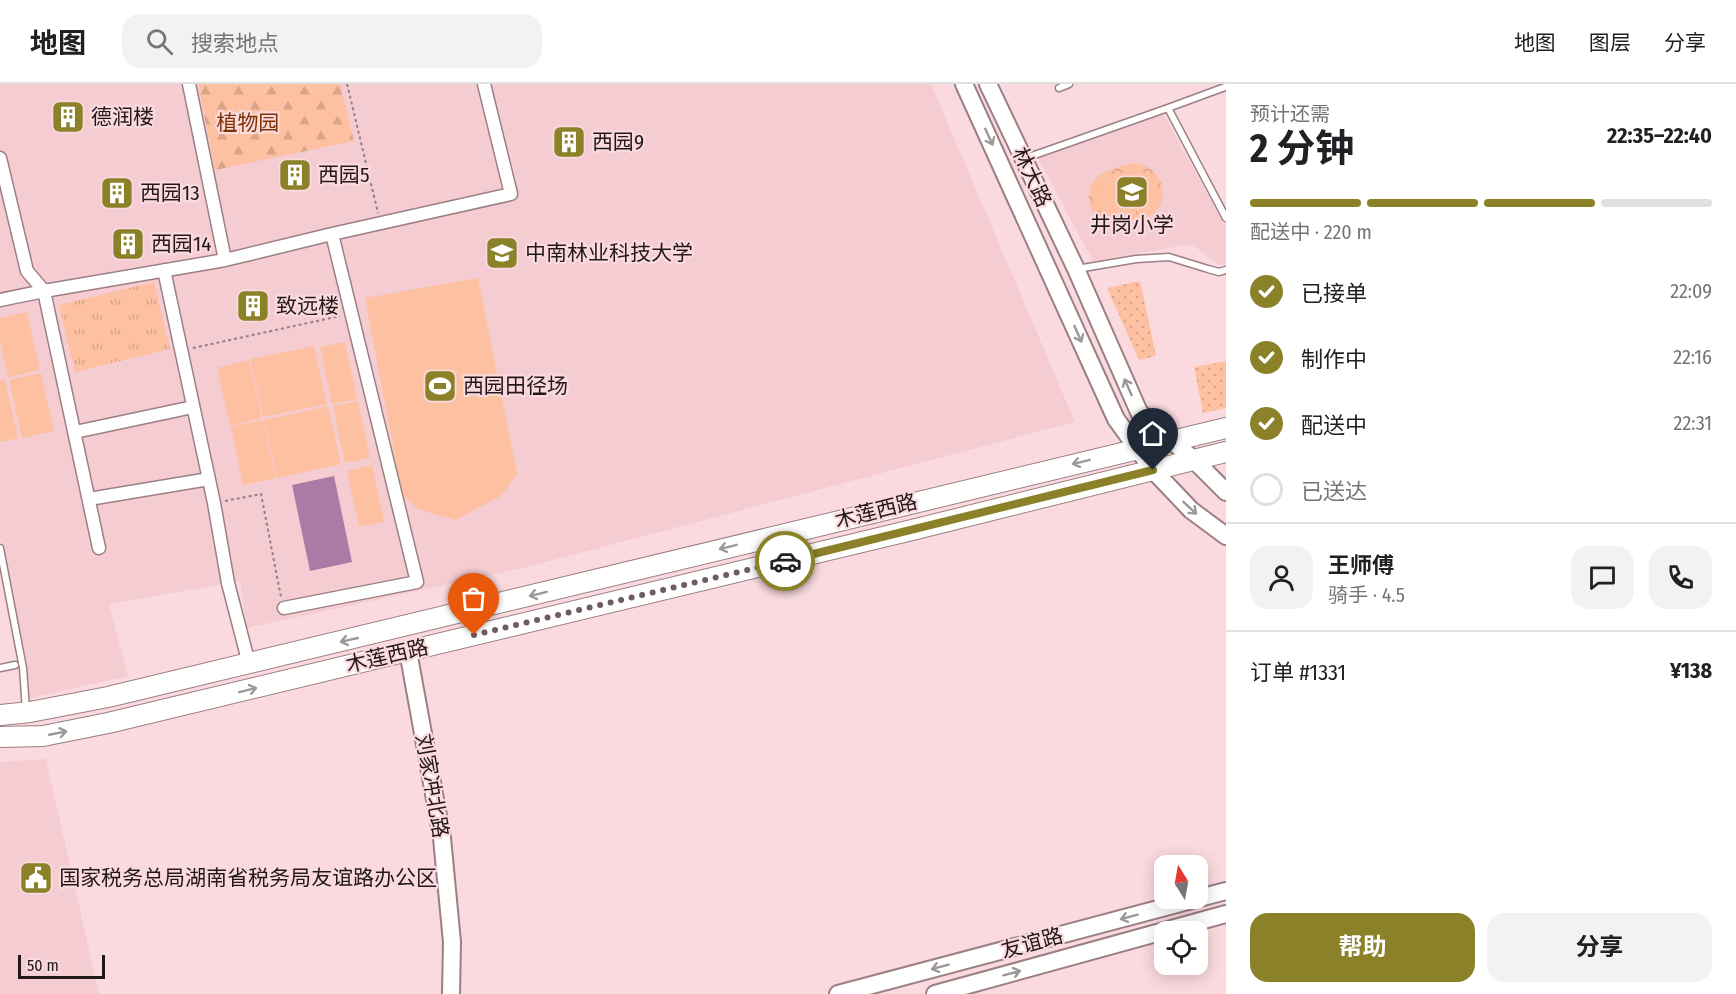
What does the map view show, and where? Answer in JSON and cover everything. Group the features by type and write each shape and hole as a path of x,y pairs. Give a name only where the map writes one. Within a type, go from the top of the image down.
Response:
{"main road":[{"path":"964,84 1116,419 1153,470 1191,510 1226,536"},
{"name":"林大路","path":"988,84 1076,269 1140,412 1226,492"},
{"name":"木莲西路","path":"0,715 108,697 249,664 1226,428"},
{"name":"木莲西路","path":"0,737 43,736 108,723 897,534 1226,452"},
{"name":"刘家冲北路","path":"405,651 435,837 444,947 443,994"},
{"name":"刘家冲北路","path":"405,651 442,838 452,942 451,994"},
{"name":"友谊路","path":"838,994 1226,891"},
{"name":"友谊路","path":"935,994 1226,914"}],"street":[{"path":"189,84 225,260"},
{"path":"0,300 225,260 511,194 484,84"},
{"path":"0,158 27,271 44,291 99,548"},
{"path":"284,608 417,582 332,234"},
{"path":"164,270 214,503 228,583 249,664"},
{"path":"75,432 193,407"},
{"path":"89,499 208,479"}],"lane":[{"path":"1059,88 1069,84"},
{"path":"1024,159 1225,86"},
{"path":"1168,108 1226,218"},
{"path":"1076,269 1136,259 1169,257 1208,270 1219,272 1226,270"},
{"path":"0,548 23,668 26,712"},
{"path":"0,668 15,665"}],"path":[{"path":"347,84 380,223"},
{"path":"181,351 351,313"},
{"path":"214,503 261,494 284,608"}],"shaded area":[{"name":"中南林业科技大学","path":"0,84 931,84 1075,422 523,568 247,628 240,581 109,604 128,676 26,699 28,678 0,537"},
{"name":"井岗小学","path":"1163,114 1226,227 1226,264 1219,265 1192,244 1093,261 1038,158"},
{"path":"334,476 352,562 310,571 292,485"},
{"name":"国家税务总局湖南省税务局友谊路办公区","path":"46,759 99,994 0,994 0,762"}],"green space":[{"name":"植物园","path":"198,84 340,84 354,141 215,170"},
{"path":"1137,163 1152,170 1161,183 1163,191 1160,206 1149,216 1121,224 1109,225 1102,222 1092,211 1090,204 1090,188 1093,182 1106,172"},
{"path":"1140,170 1149,176 1156,186 1157,197 1150,207 1119,217 1112,218 1104,214 1095,200 1099,184 1116,174"},
{"name":"西园田径场","path":"478,278 517,474 501,496 455,520 418,509 402,494 365,298"},
{"path":"1140,281 1156,356 1139,360 1107,288"},
{"path":"154,282 170,349 75,372 59,305"},
{"path":"27,312 40,370 8,377 0,340 0,318"},
{"path":"345,342 357,399 332,404 320,347"},
{"path":"314,346 327,404 263,417 250,359"},
{"path":"249,360 262,418 230,426 217,368"},
{"path":"1226,361 1226,408 1203,413 1194,367"},
{"path":"41,373 54,431 22,438 9,380"},
{"path":"5,380 18,438 0,442 0,381"},
{"path":"358,401 370,458 345,463 333,406"},
{"path":"328,406 341,464 277,478 264,420"},
{"path":"263,420 276,478 243,485 231,427"},
{"path":"372,465 384,522 359,527 347,471"}],"way so far":[{"path":"474,635 785,561"}],"place":[{"name":"德润楼","path":"68,117"},
{"name":"西园9","path":"569,142"},
{"name":"西园5","path":"295,175"},
{"name":"井岗小学","path":"1132,192"},
{"name":"西园13","path":"117,193"},
{"name":"西园14","path":"128,244"},
{"name":"中南林业科技大学","path":"502,253"},
{"name":"致远楼","path":"253,306"},
{"name":"西园田径场","path":"440,386"},
{"name":"国家税务总局湖南省税务局友谊路办公区","path":"36,878"}],"route":[{"path":"785,561 1153,470"}]}
